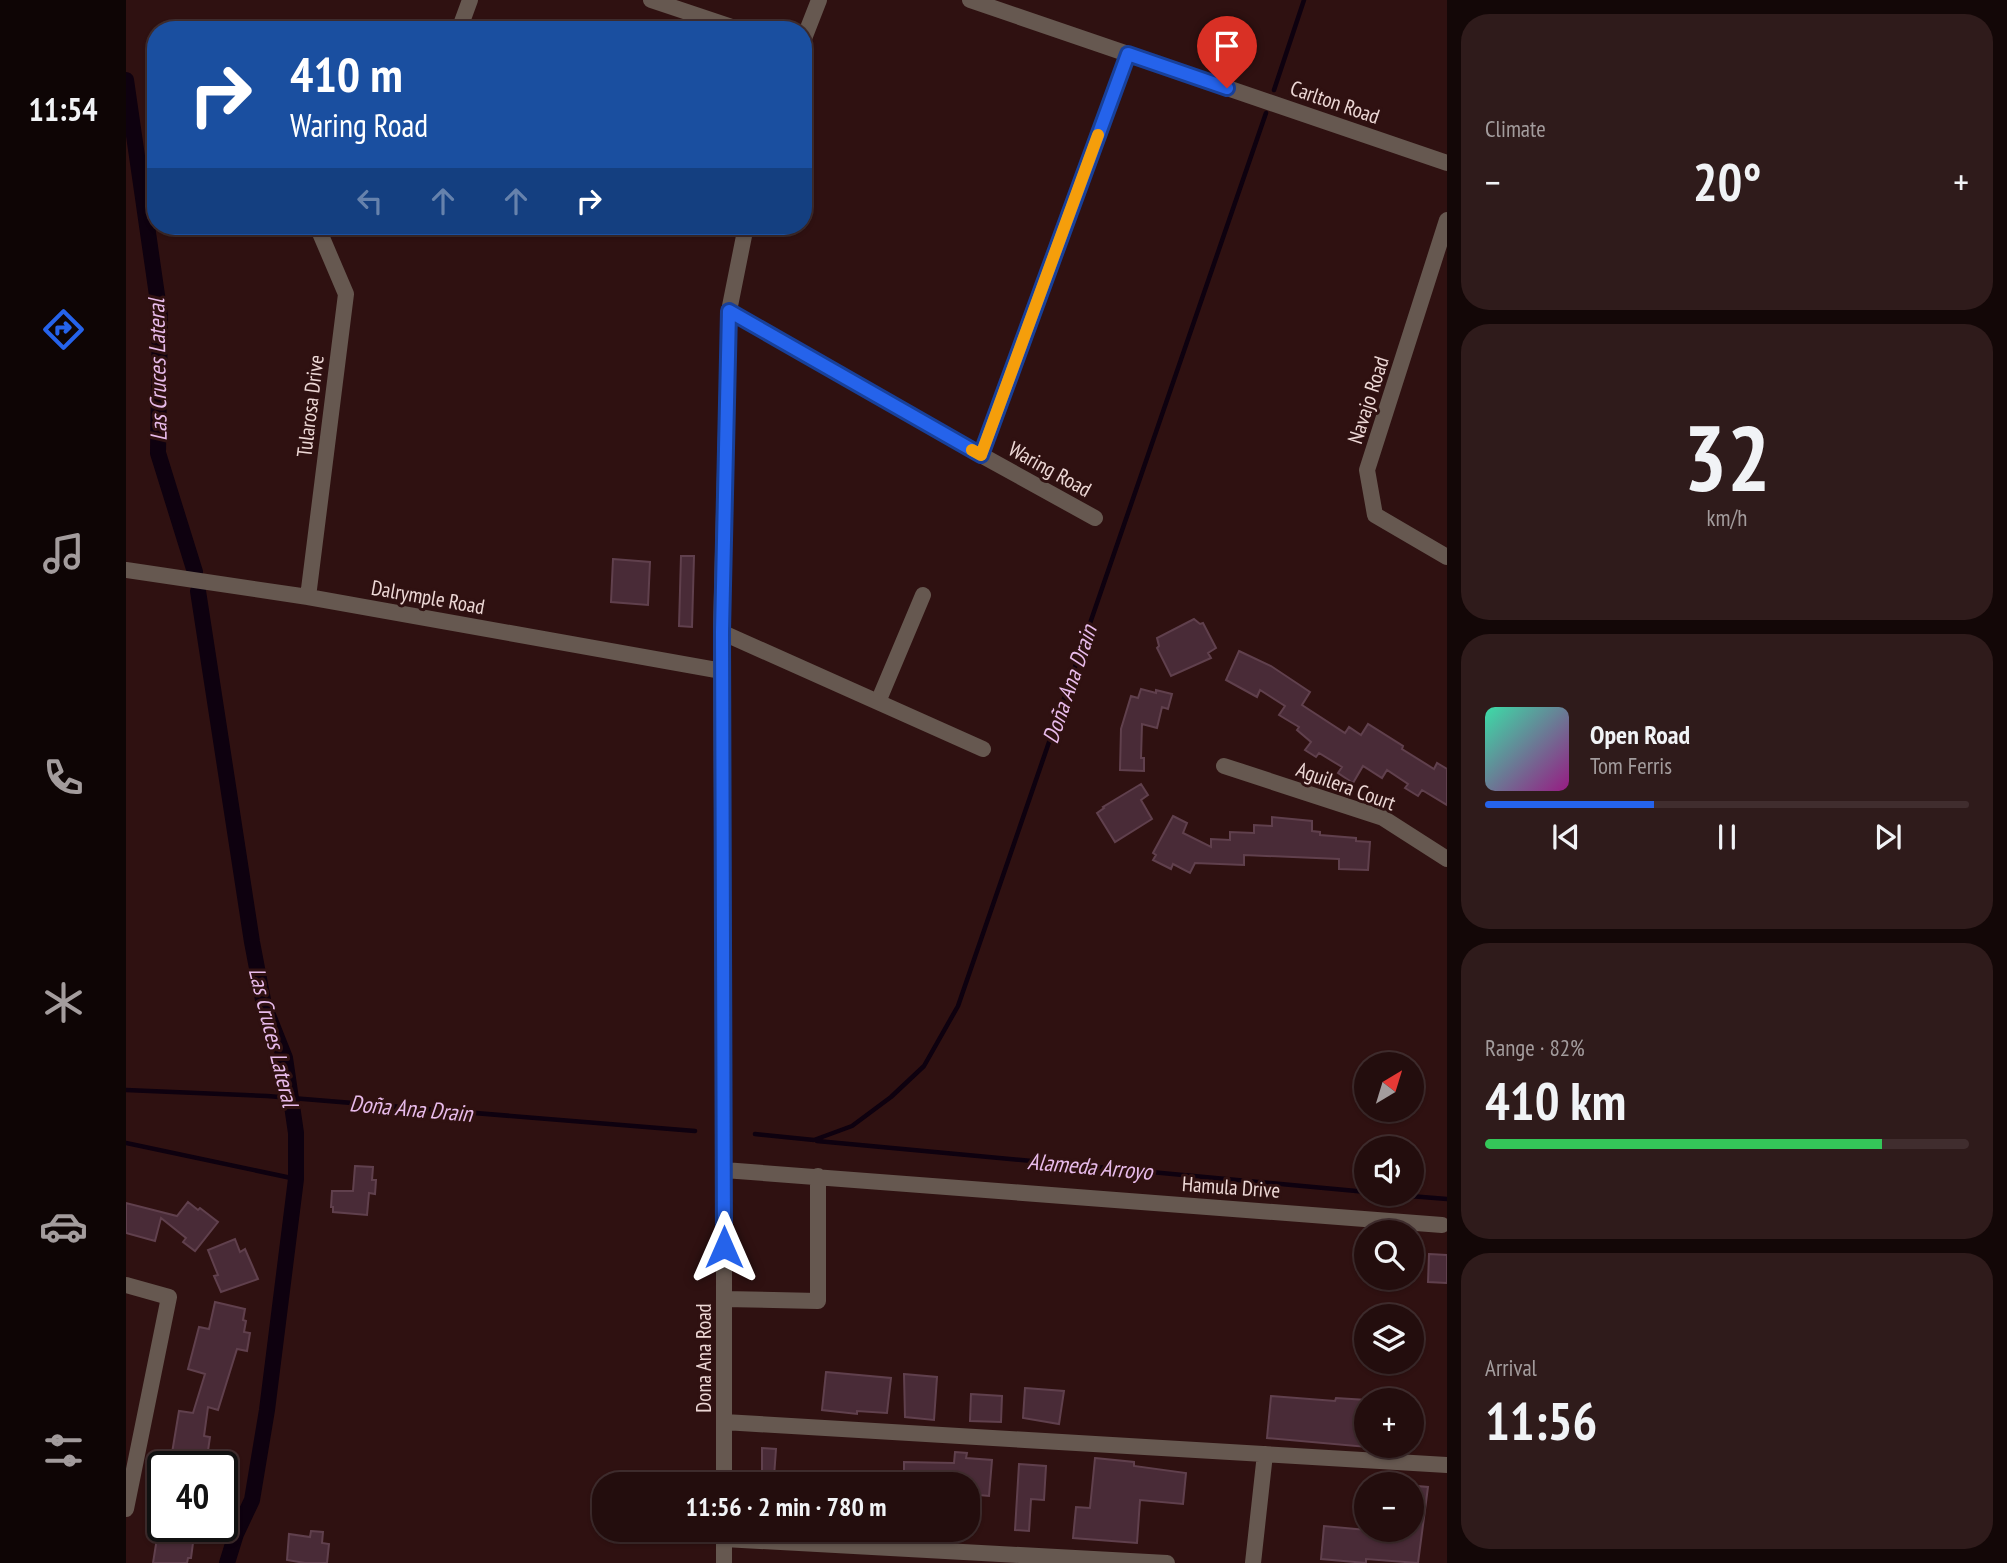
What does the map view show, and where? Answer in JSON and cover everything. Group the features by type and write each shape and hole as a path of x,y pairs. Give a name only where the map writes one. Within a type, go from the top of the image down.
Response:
{"street":[{"path":"462,21 470,0"},
{"path":"651,0 714,21"},
{"path":"810,21 818,0"},
{"name":"Carlton Road","path":"970,0 1447,163"},
{"path":"981,455 1128,54"},
{"name":"Navajo Road","path":"1447,220 1367,470 1375,515 1447,557"},
{"name":"Tularosa Drive","path":"308,597 346,294 321,235"},
{"name":"Dona Ana Road","path":"724,1472 722,632 729,311 744,235"},
{"name":"Waring Road","path":"729,311 1095,518"},
{"name":"Dalrymple Road","path":"126,570 308,597 722,671"},
{"path":"878,702 923,595"},
{"path":"722,632 983,749"},
{"name":"Aguilera Court","path":"1224,766 1383,818 1447,859"},
{"name":"Hamula Drive","path":"724,1170 1442,1225"},
{"path":"724,1299 818,1301 818,1176"},
{"path":"126,1285 169,1297 126,1509"},
{"path":"724,1422 1447,1465"},
{"path":"1253,1563 1265,1454"},
{"path":"724,1542 724,1563"},
{"path":"846,1542 1167,1563"}],"building":[{"path":"681,556 694,556 692,627 679,626"},
{"path":"613,559 650,562 648,605 611,602"},
{"path":"1194,619 1200,624 1203,623 1216,648 1208,653 1211,658 1171,676 1157,648 1157,638"},
{"path":"1239,651 1271,666 1310,692 1302,705 1345,733 1349,727 1361,735 1368,724 1434,769 1437,763 1447,769 1447,805 1422,790 1418,796 1405,788 1408,784 1387,770 1382,778 1363,766 1353,783 1338,773 1342,767 1319,753 1316,757 1305,750 1311,742 1297,730 1299,727 1279,715 1285,706 1260,690 1257,697 1226,680"},
{"path":"1141,689 1172,694 1168,709 1162,707 1157,728 1142,724 1141,758 1144,758 1144,771 1120,770 1121,729 1131,696 1138,698"},
{"path":"1141,784 1148,795 1141,800 1152,819 1115,842 1097,813"},
{"path":"1173,816 1187,823 1183,833 1211,847 1211,839 1230,840 1230,832 1254,833 1254,825 1272,826 1272,817 1312,821 1312,831 1320,832 1320,835 1370,842 1368,870 1339,869 1339,859 1244,855 1244,865 1195,863 1190,873 1173,864 1171,869 1153,860 1156,855 1153,853"},
{"path":"355,1166 373,1167 375,1194 369,1193 367,1215 333,1212 332,1191 353,1191"},
{"path":"188,1202 218,1222 195,1251 183,1242 186,1238 161,1218 155,1241 126,1233 126,1203 177,1216"},
{"path":"235,1239 240,1252 245,1249 258,1279 221,1292 214,1276 218,1275 208,1250"},
{"path":"1429,1254 1447,1255 1447,1283 1428,1282"},
{"path":"215,1302 245,1309 244,1332 250,1333 247,1351 237,1349 218,1410 208,1407 204,1436 210,1437 208,1451 172,1451 179,1411 193,1413 205,1374 188,1369 199,1327 209,1329"},
{"path":"826,1372 891,1378 887,1413 857,1411 857,1414 822,1410"},
{"path":"904,1374 937,1377 934,1420 905,1417"},
{"path":"1025,1388 1064,1391 1059,1424 1023,1418"},
{"path":"971,1394 1002,1396 1001,1422 970,1421"},
{"path":"1271,1396 1335,1401 1336,1398 1354,1399 1354,1446 1267,1438"},
{"path":"762,1448 776,1449 774,1472 762,1472"},
{"path":"955,1452 967,1453 966,1458 992,1460 989,1496 980,1495 980,1472 904,1472 904,1462 954,1463"},
{"path":"1095,1458 1134,1462 1134,1466 1186,1473 1183,1504 1140,1500 1137,1543 1073,1538 1076,1507 1090,1508"},
{"path":"1019,1464 1046,1466 1044,1500 1031,1499 1029,1531 1015,1530"},
{"path":"1424,1487 1428,1487 1424,1517"},
{"path":"1324,1526 1354,1529 1354,1542 1421,1542 1418,1563 1366,1559 1366,1563 1321,1559"},
{"path":"311,1531 323,1532 322,1543 329,1544 327,1563 287,1560 289,1534 310,1537"},
{"path":"156,1542 193,1543 191,1558 188,1558 187,1563 153,1563"}],"waterway":[{"name":"Doña Ana Drain","path":"1274,90 1304,0"},
{"name":"Las Cruces Lateral","path":"126,80 147,226"},
{"name":"Doña Ana Drain","path":"755,1134 814,1140 852,1126 891,1097 924,1066 958,1006 1266,113"},
{"name":"Las Cruces Lateral","path":"148,235 160,316 158,453 195,572"},
{"name":"Las Cruces Lateral","path":"198,591 252,942 264,1005 285,1058 296,1133 296,1179 267,1410 252,1500 236,1534 227,1563"},
{"name":"Doña Ana Drain","path":"126,1090 267,1096 695,1131"},
{"name":"Alameda Arroyo","path":"817,1141 1354,1191"},
{"path":"126,1143 296,1179"},
{"name":"Alameda Arroyo","path":"1424,1197 1447,1199"}],"slow traffic":[{"path":"972,450 981,455 1098,135"}],"route":[{"path":"724,1247 722,632 729,311 981,455 1128,54 1227,88"}]}
